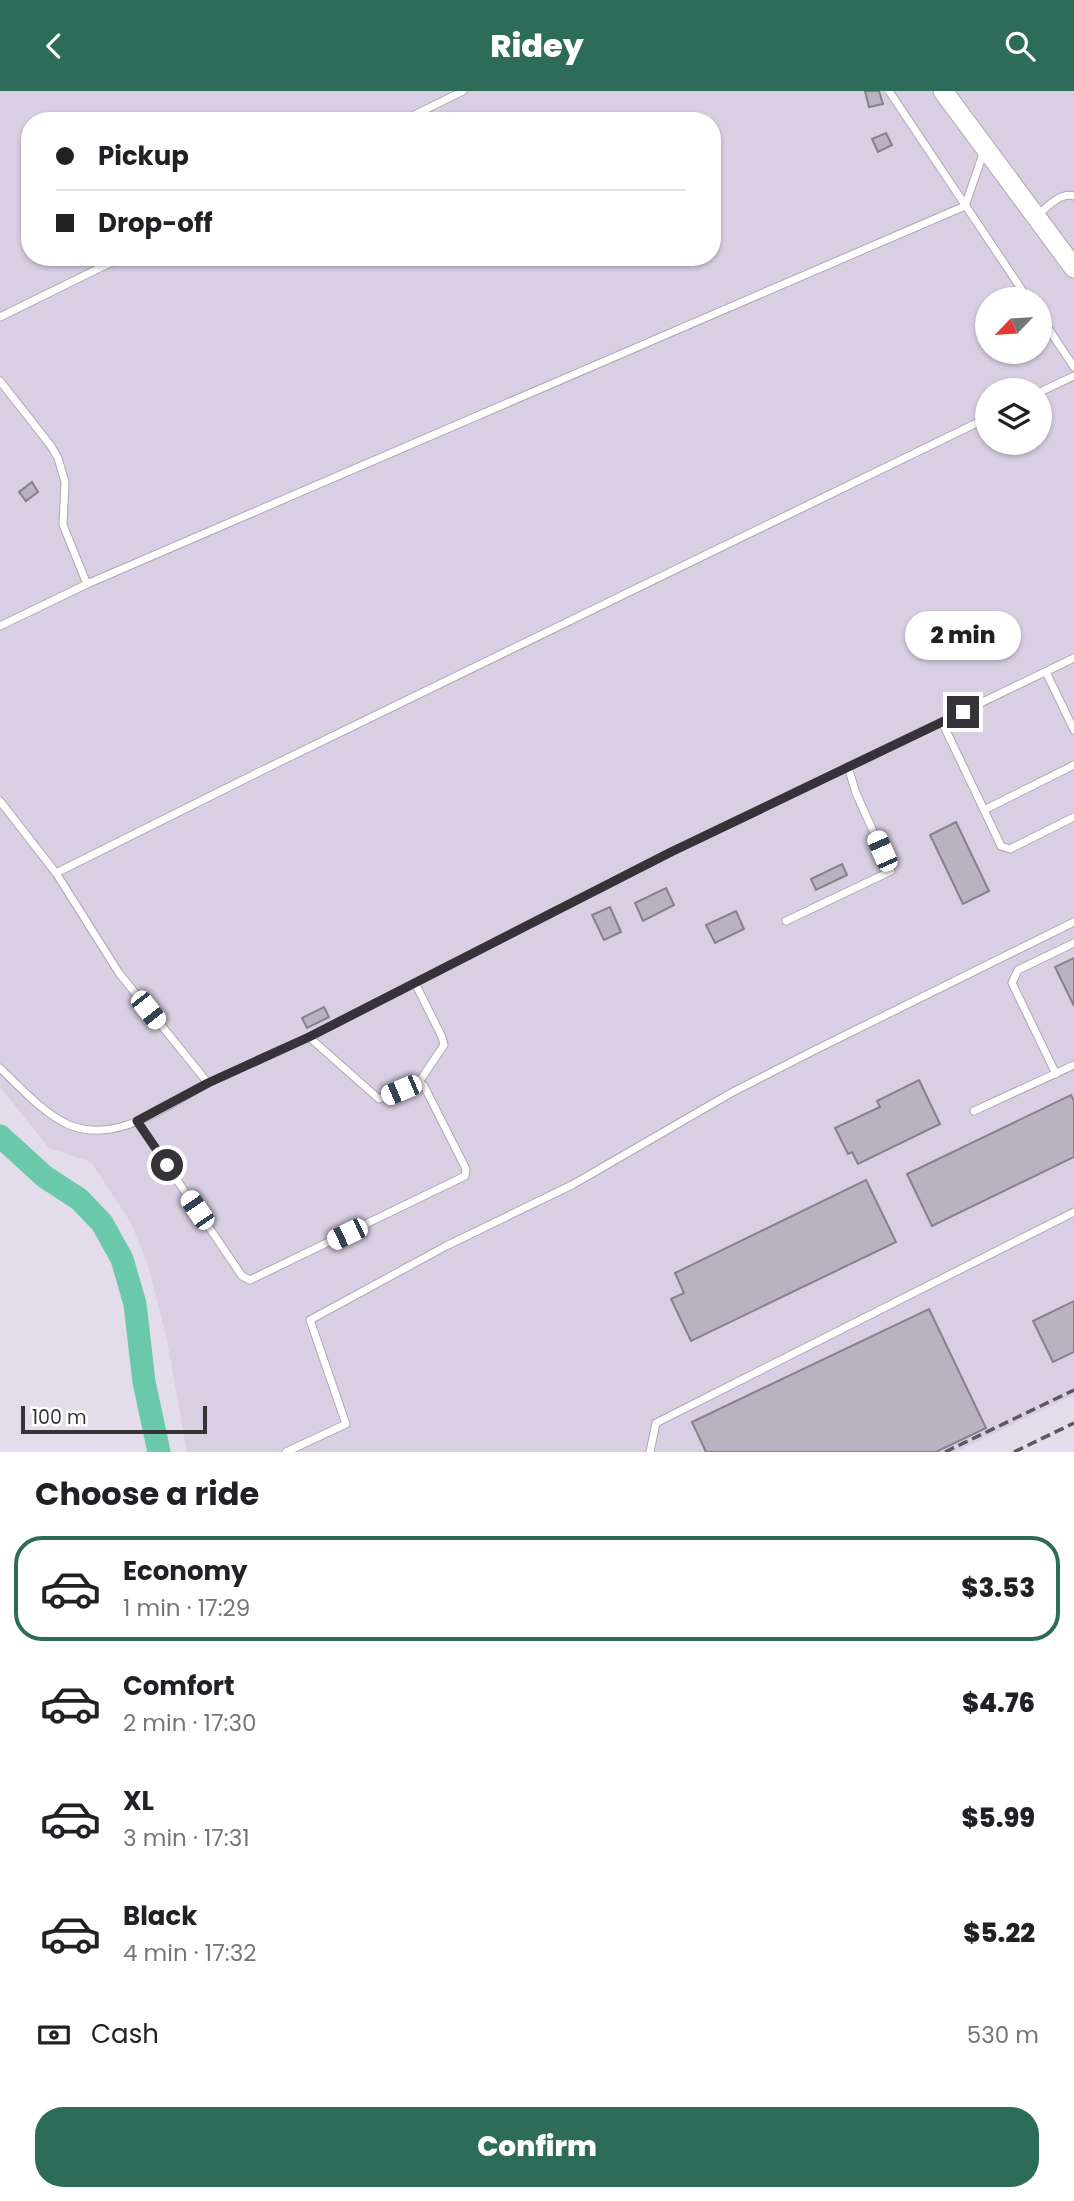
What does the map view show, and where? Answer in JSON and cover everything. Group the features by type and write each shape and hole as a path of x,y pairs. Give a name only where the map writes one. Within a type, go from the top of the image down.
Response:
{"main road":[{"path":"943,91 1074,268"}],"lane":[{"path":"420,112 463,91"},
{"path":"889,91 1020,287"},
{"path":"0,626 87,584 965,206 985,147"},
{"path":"1036,216 1063,195 1074,196"},
{"path":"0,317 104,266"},
{"path":"1052,334 1074,367"},
{"path":"1052,386 1074,376"},
{"path":"0,381 58,458 65,482 63,525 87,584"},
{"path":"56,873 272,765 975,424"},
{"path":"0,1068 45,1109 67,1124 87,1129 114,1129 137,1121 208,1083 309,1037 671,852 1074,659"},
{"path":"1045,672 1074,730"},
{"path":"942,722 1001,846 1010,849 1074,817"},
{"path":"984,810 1074,765"},
{"path":"786,921 891,871 856,793 848,767"},
{"path":"0,801 56,873 120,973 208,1083"},
{"path":"286,1452 346,1423 310,1320 446,1246 572,1185 731,1093 1074,922"},
{"path":"1056,1074 1012,983 1018,970 1074,943"},
{"path":"309,1037 379,1099 419,1082 444,1045 415,983"},
{"path":"974,1111 1074,1065"},
{"path":"137,1121 242,1276 250,1280 465,1176 466,1169 426,1089 419,1082"},
{"path":"650,1452 656,1423 1074,1212"}],"shaded area":[{"path":"0,91 1074,91 1074,1395 956,1452 187,1452 167,1340 148,1265 131,1223 91,1162 49,1148 0,1087"}],"building":[{"path":"865,91 879,91 883,104 869,107"},
{"path":"886,133 892,145 878,152 872,139"},
{"path":"32,482 38,492 26,501 19,492"},
{"path":"956,822 989,891 963,904 930,835"},
{"path":"842,864 847,875 816,890 811,879"},
{"path":"666,888 674,905 643,921 635,903"},
{"path":"610,907 621,932 604,940 592,915"},
{"path":"736,911 744,929 715,943 706,925"},
{"path":"1074,958 1074,1006 1055,967"},
{"path":"324,1007 329,1017 307,1028 302,1018"},
{"path":"919,1080 940,1124 858,1164 852,1152 848,1154 835,1128 880,1107 877,1101"},
{"path":"1071,1095 1074,1101 1074,1157 932,1226 907,1174"},
{"path":"866,1180 896,1242 691,1341 671,1299 684,1293 675,1273"},
{"path":"1074,1301 1074,1352 1053,1362 1033,1321"},
{"path":"929,1309 986,1428 936,1452 706,1452 692,1422"}],"waterway":[{"path":"0,1136 45,1177 79,1199 102,1223 122,1259 135,1304 144,1382 159,1452"}],"railway":[{"path":"945,1452 1074,1390"},
{"path":"1014,1452 1074,1423"}],"route":[{"path":"167,1165 137,1121 208,1083 309,1037 671,852 963,712"}]}
